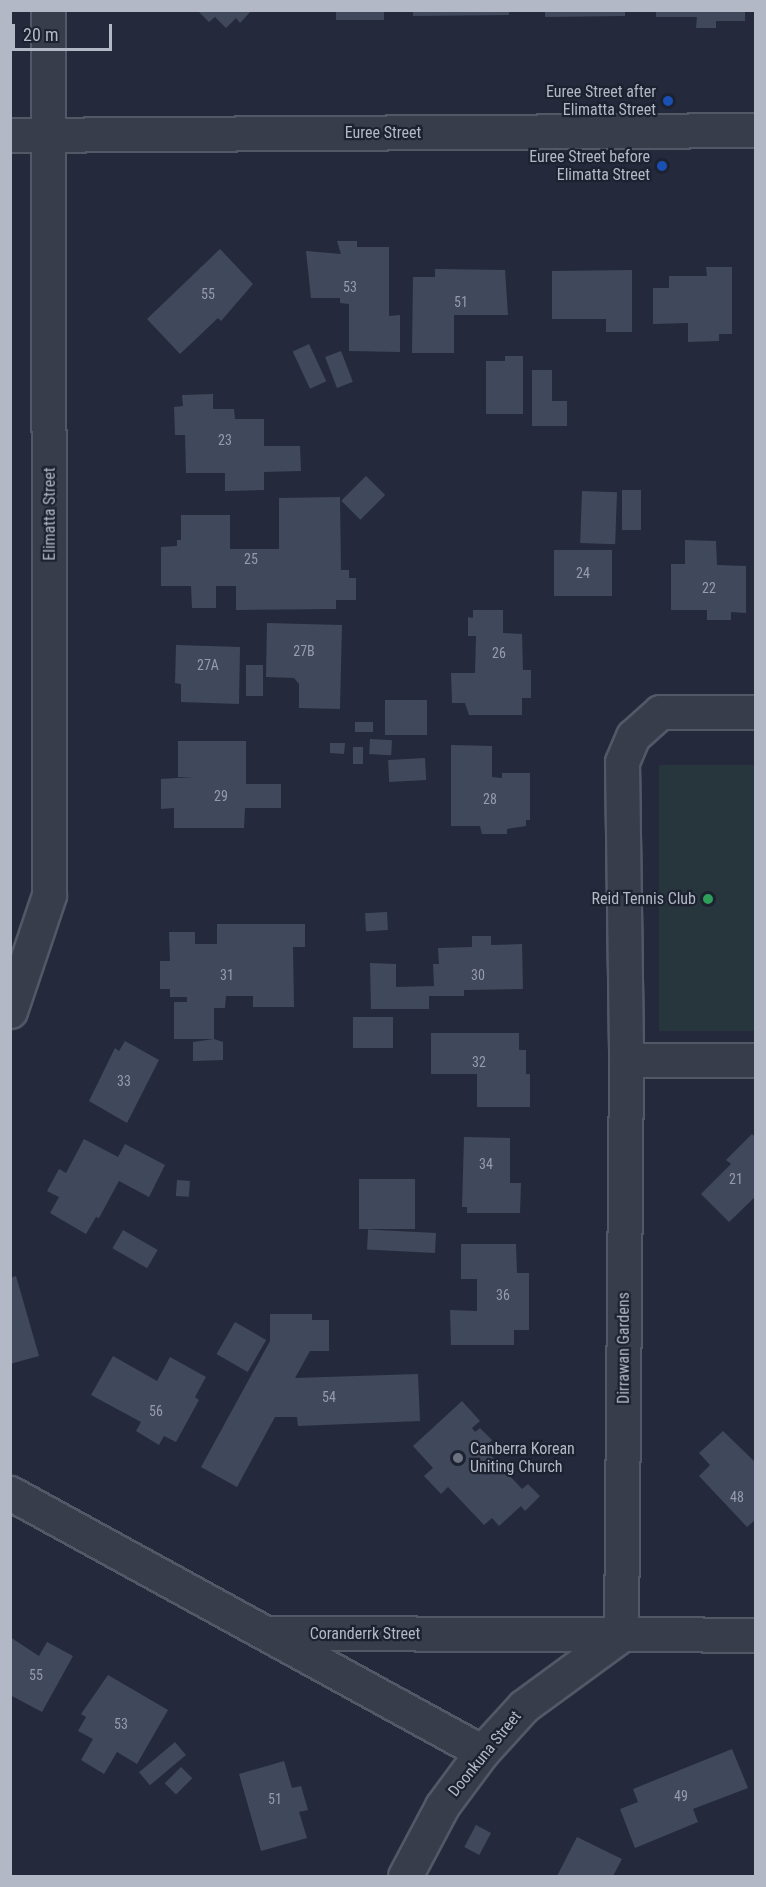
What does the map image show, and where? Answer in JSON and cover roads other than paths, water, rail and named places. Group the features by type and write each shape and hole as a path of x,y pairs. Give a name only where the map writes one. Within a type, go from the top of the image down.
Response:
{"street":[{"name":"Elimatta Street","path":"10,1011 49,895 50,134 48,10"},
{"name":"Euree Street","path":"10,135 756,130"},
{"name":"Dirrawan Gardens","path":"621,1635 626,1060 622,762 633,736 660,712 756,712"},
{"path":"626,1060 756,1060"},
{"name":"Coranderrk Street","path":"10,1493 267,1633 756,1635"},
{"path":"267,1633 482,1752"},
{"name":"Doonkuna Street","path":"405,1876 442,1806 482,1752 524,1706 621,1635"}],"place":[{"name":"Euree Street after Elimatta Street","path":"668,101"},
{"name":"Euree Street before Elimatta Street","path":"662,166"},
{"name":"Reid Tennis Club","path":"708,899"},
{"name":"Canberra Korean Uniting Church","path":"458,1458"}]}
